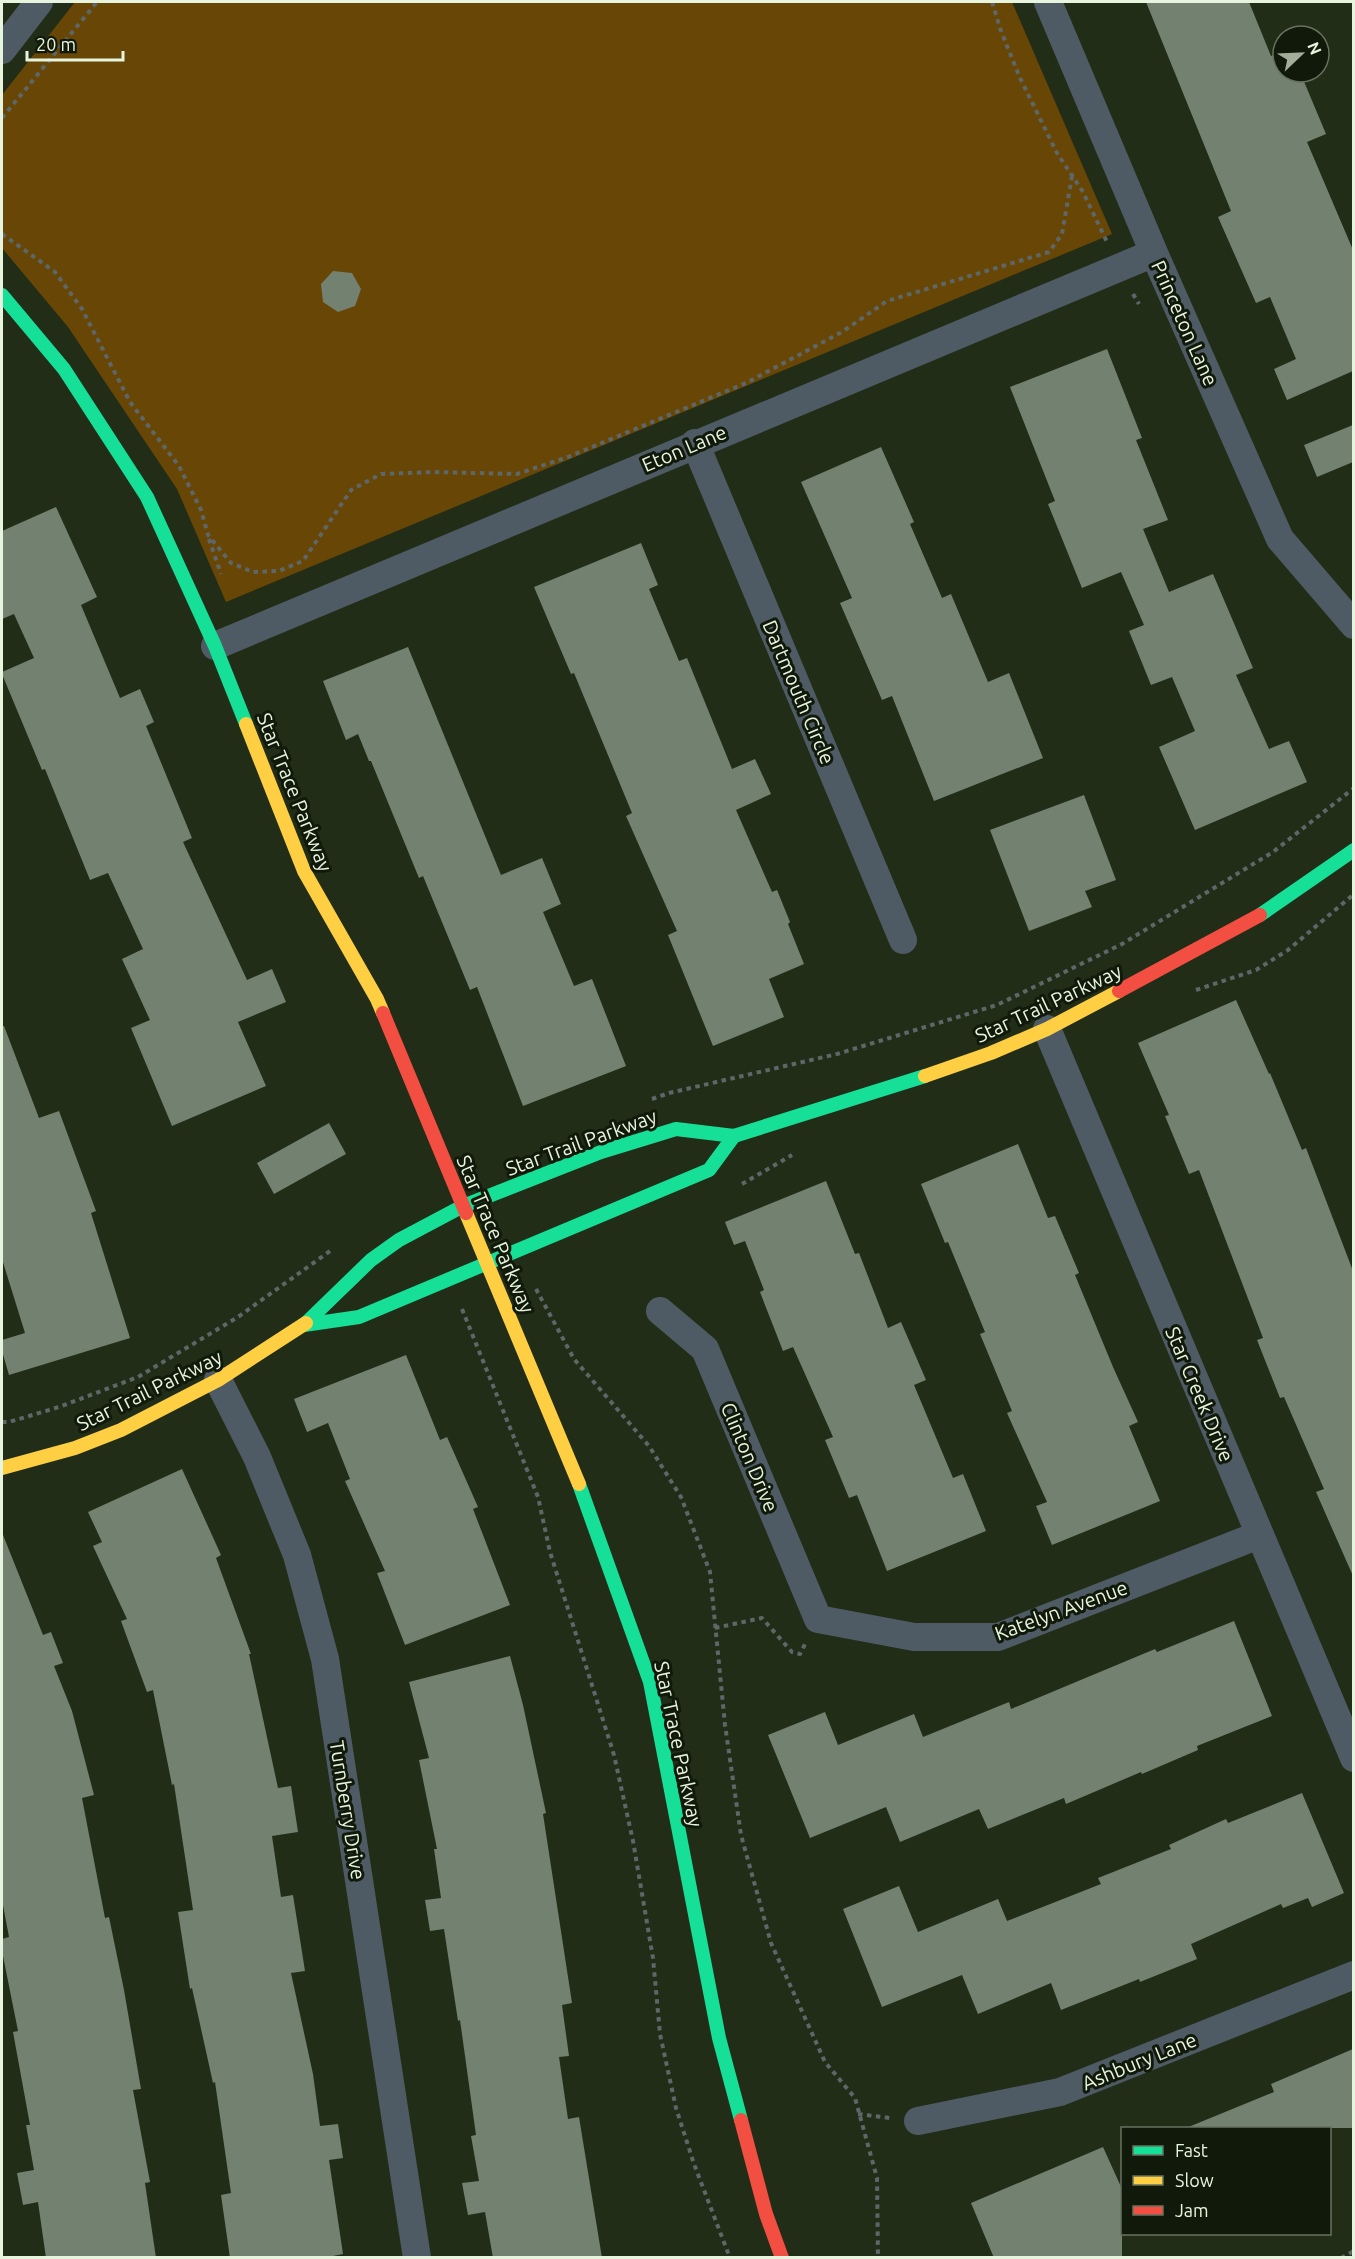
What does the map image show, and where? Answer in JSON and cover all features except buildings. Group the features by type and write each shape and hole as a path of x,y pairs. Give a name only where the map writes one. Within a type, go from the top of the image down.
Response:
{"street":[{"path":"2,50 39,2"},
{"name":"Princeton Lane","path":"1048,2 1154,253 1280,539 1353,625"},
{"name":"Eton Lane","path":"215,645 1154,253"},
{"name":"Star Trace Parkway","path":"2,296 64,369 147,497 215,645 304,871 377,999 582,1491 650,1682 719,2038 766,2214 782,2258"},
{"name":"Dartmouth Circle","path":"695,443 903,940"},
{"name":"Star Trail Parkway","path":"2,1468 75,1448 121,1430 218,1380 304,1325 371,1260 399,1240 463,1206 601,1152 676,1129 734,1136 953,1067 1047,1029 1231,932 1281,902 1353,850"},
{"name":"Star Creek Drive","path":"1047,1029 1353,1758"},
{"name":"Star Trail Parkway","path":"304,1325 359,1317 709,1170 734,1136"},
{"name":"Clinton Drive","path":"660,1311 705,1349 818,1618"},
{"name":"Turnberry Drive","path":"218,1380 257,1457 297,1555 325,1659 417,2258"},
{"name":"Katelyn Avenue","path":"818,1618 914,1637 998,1637 1259,1534"},
{"name":"Ashbury Lane","path":"918,2121 1060,2092 1353,1975"}],"path":[{"path":"2,118 97,2"},
{"path":"2,234 55,272 82,309 130,402 179,465 201,510 208,535 231,563 253,572 279,571 303,561 351,490 381,474 434,472 517,474 557,461 746,383 842,332 887,301 1049,252 1062,234 1072,176 1057,153 1020,78 992,2"},
{"path":"519,1249 529,1276 574,1359 649,1446 681,1497 710,1572 725,1725 741,1835 771,1943 825,2062 855,2098 877,2178 878,2258"},
{"path":"451,1278 538,1497 550,1552 614,1755 654,1958 660,2034 676,2108 694,2164 730,2258"},
{"path":"715,1628 762,1618 792,1652 800,1654 818,1618"},
{"path":"1341,2258 1353,2251"}],"shaded area":[{"path":"75,2 1012,2 1112,234 226,602 177,489 68,327 2,248 2,95"}],"traffic: fast":[{"path":"2,295 64,369 147,497 215,646 246,724"},
{"path":"1260,915 1354,850"},
{"path":"306,1323 371,1260 399,1240 463,1206 601,1152 676,1129 734,1136 925,1076"},
{"path":"304,1325 359,1317 709,1170 734,1136"},
{"path":"579,1484 650,1682 719,2038 741,2120"}],"traffic: slow":[{"path":"246,724 304,871 383,1013"},
{"path":"925,1076 991,1053 1047,1029 1119,991"},
{"path":"466,1213 579,1484"},
{"path":"2,1468 75,1448 121,1430 218,1380 306,1323"}],"traffic: jam":[{"path":"1119,991 1260,915"},
{"path":"383,1013 466,1213"},
{"path":"741,2120 766,2214 782,2258"}]}
